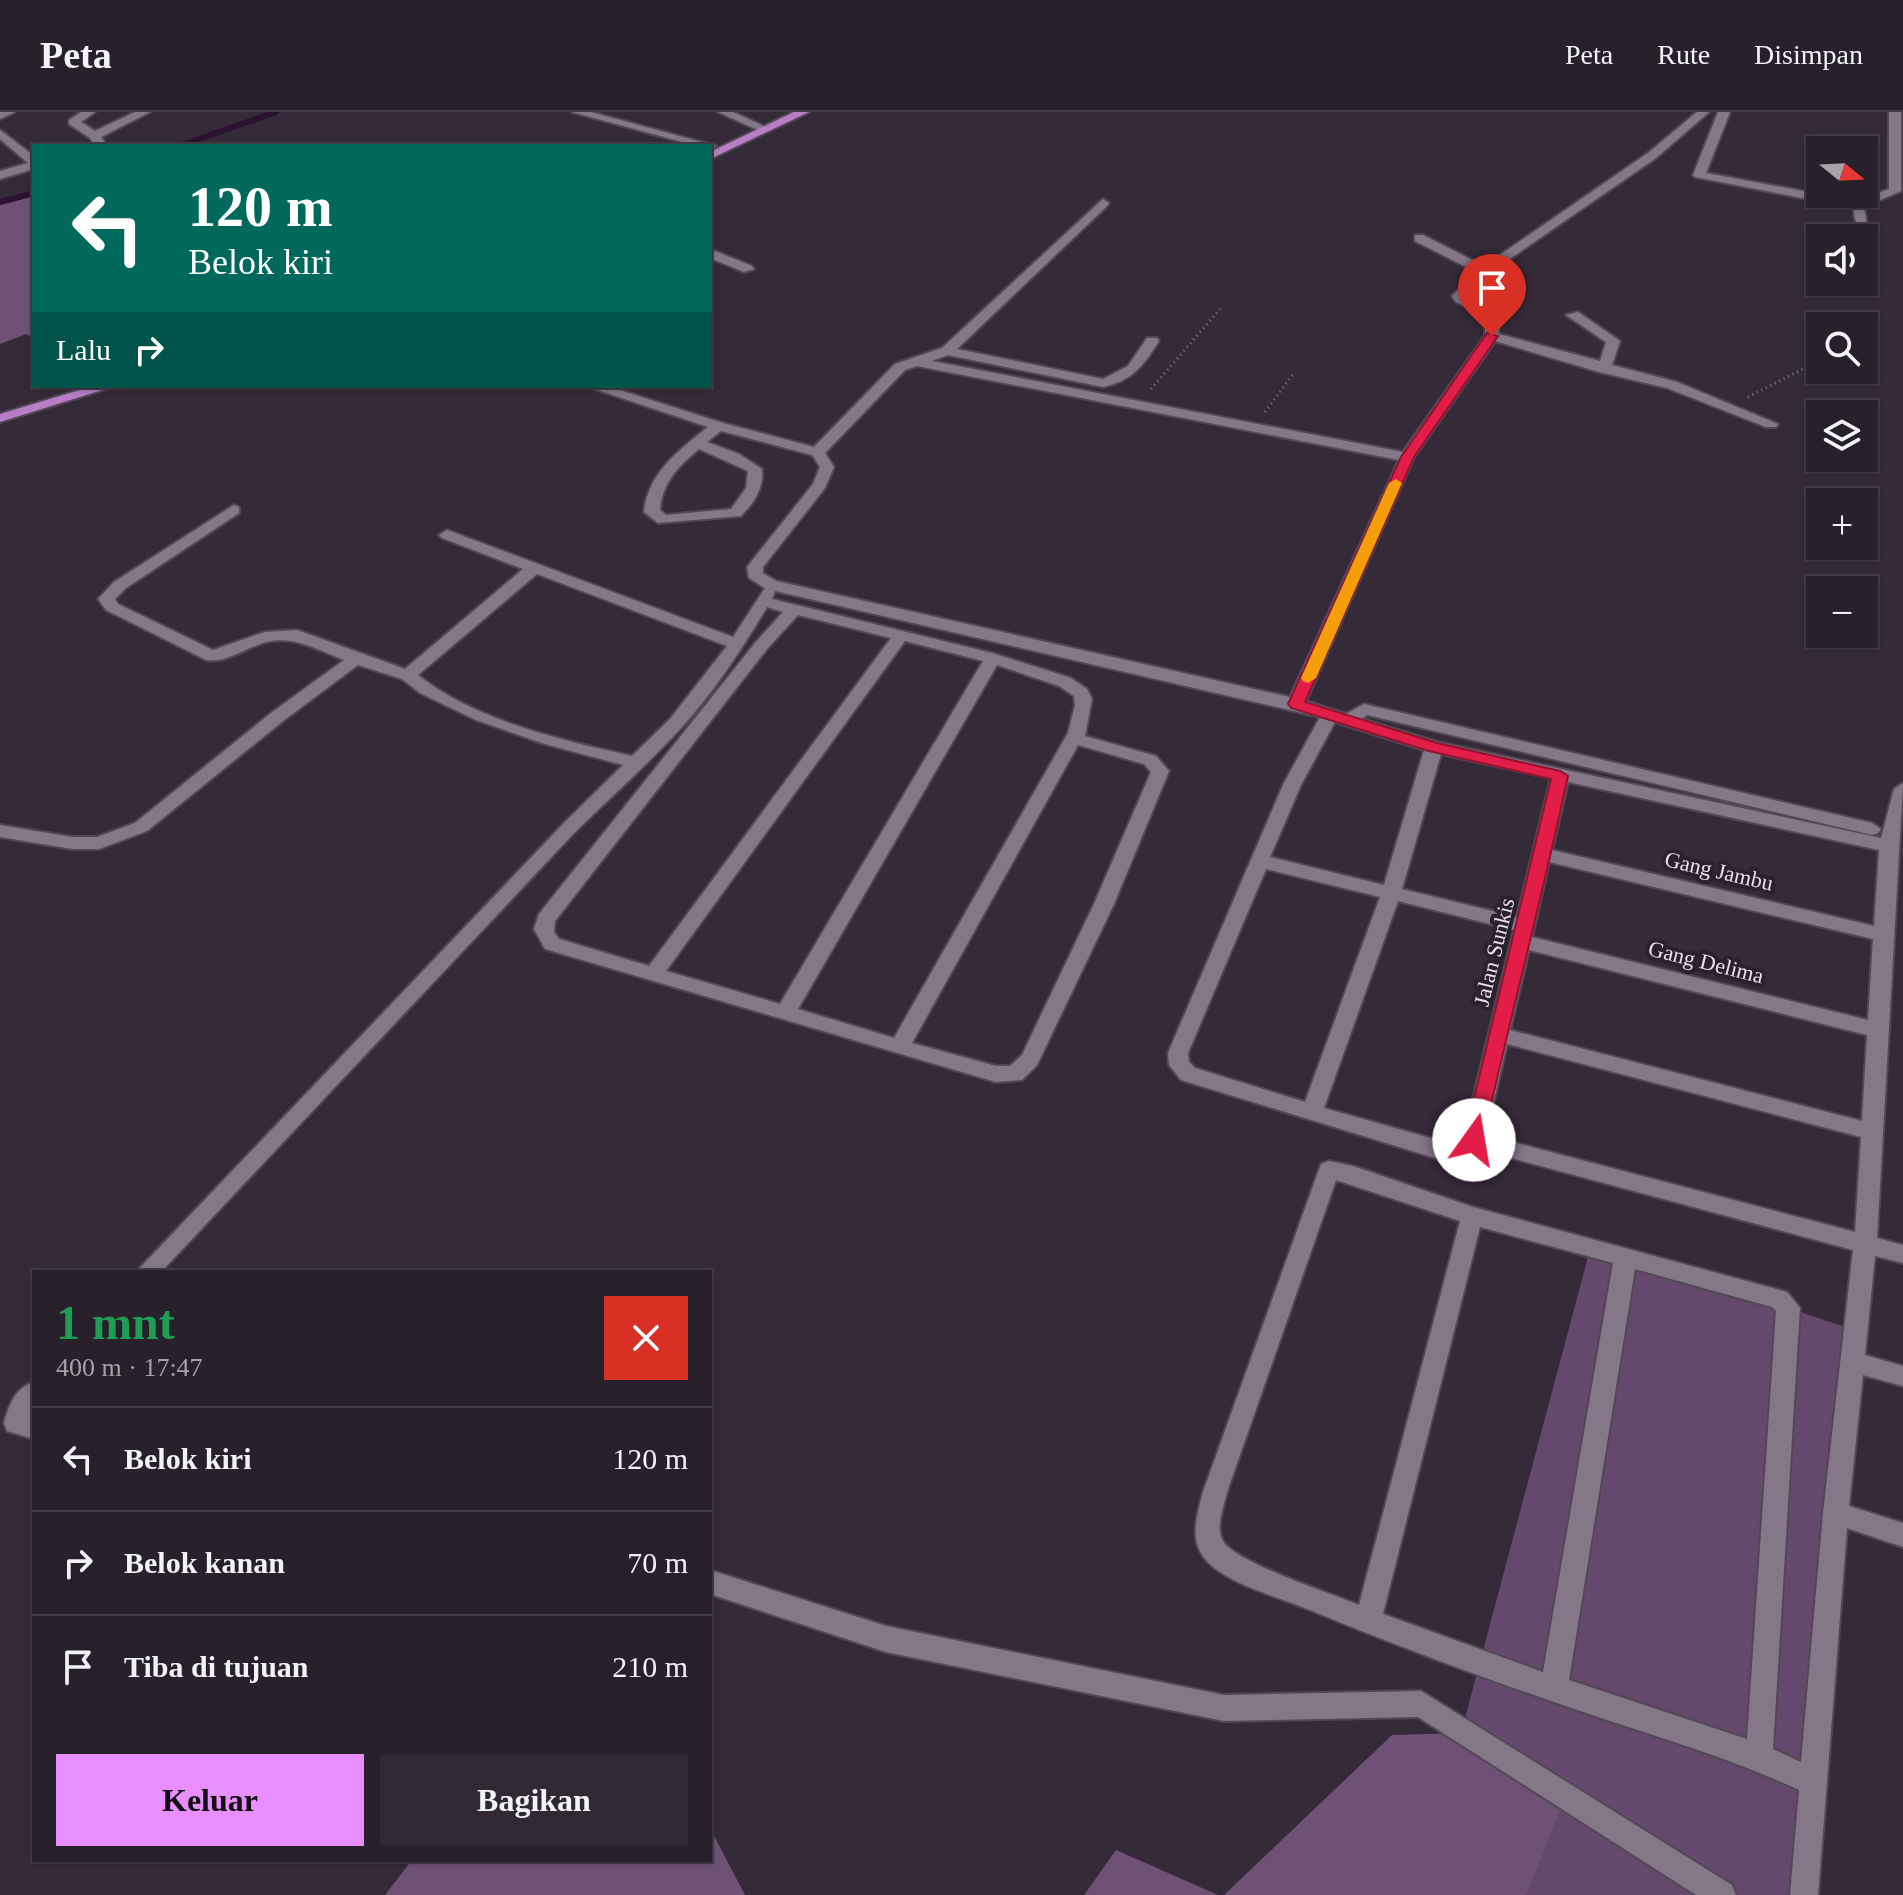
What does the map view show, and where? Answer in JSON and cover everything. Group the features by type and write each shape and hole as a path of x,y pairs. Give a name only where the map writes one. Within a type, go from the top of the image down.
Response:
{"main road":[{"path":"712,155 803,112"},
{"path":"0,418 101,388"}],"street":[{"path":"0,116 9,112"},
{"path":"89,112 73,122 97,141 144,112"},
{"path":"578,112 702,144"},
{"path":"724,112 766,130"},
{"path":"1296,704 1407,457 1492,336 1491,314 1458,296 1460,289 1483,270 1605,191 1703,112"},
{"path":"1724,112 1699,175 1806,195"},
{"path":"1878,197 1895,191 1895,112"},
{"path":"3,139 32,161"},
{"path":"712,147 724,150"},
{"path":"0,175 32,164"},
{"path":"817,452 900,367 947,351 1103,203"},
{"path":"1419,238 1483,270"},
{"path":"712,254 748,269"},
{"path":"1573,315 1613,341 1604,369"},
{"path":"1492,336 1604,369 1672,385 1771,424"},
{"path":"947,351 1103,383 1118,381 1129,374 1152,341"},
{"path":"918,362 1407,457"},
{"path":"599,388 718,426 817,452 827,467 820,485 755,567 755,575 767,593 793,611 902,634 1045,673 1074,684 1083,695 1084,706 1075,735 899,1047"},
{"path":"697,443 755,469 757,478 753,490 736,513 663,520 652,512 653,492 697,443 718,426"},
{"path":"234,510 120,585 106,599 112,607 212,656 265,637 297,635 356,659 408,675 419,687 453,706 603,756 638,763"},
{"path":"447,535 737,644"},
{"path":"408,675 533,569"},
{"path":"149,1270 560,838 676,723 737,644 767,593"},
{"path":"767,593 1296,704 1434,747 1560,776 1893,834"},
{"path":"793,611 761,646 543,927 544,936 552,944 899,1047 996,1074 1015,1074 1030,1060 1104,904 1160,771 1150,760 1086,744 1075,735"},
{"path":"654,973 902,634"},
{"path":"0,831 72,843 99,843 141,827 277,717 356,659"},
{"path":"786,1012 992,660"},
{"path":"1893,834 1364,709 1340,717 1302,762 1178,1053 1179,1065 1188,1074 1448,1154 1460,1153 1474,1140 1903,1254"},
{"path":"1508,764 1512,744"},
{"path":"1312,1113 1391,893 1434,747"},
{"name":"Jalan Sunkis","path":"1474,1140 1560,776"},
{"path":"1804,1895 1836,1513 1865,1244 1883,935 1893,834 1903,789"},
{"name":"Gang Jambu","path":"1543,854 1883,935"},
{"name":"Gang Delima","path":"1259,861 1391,893 1525,934 1877,1030"},
{"path":"1498,1034 1870,1131"},
{"path":"1759,1757 1788,1308 1779,1299 1472,1216 1353,1175 1329,1170 1215,1492 1206,1532 1208,1545 1222,1561 1368,1621 1554,1689 1759,1757 1813,1782"},
{"path":"1368,1621 1472,1216"},
{"path":"1554,1689 1625,1259"},
{"path":"1852,1362 1903,1376"},
{"path":"32,1394 20,1407 16,1423 32,1427"},
{"path":"1836,1513 1903,1535"},
{"path":"712,1583 886,1639 1224,1708 1421,1704 1722,1895"}],"path":[{"path":"1138,405 1220,309"},
{"path":"1729,407 1806,368"},
{"path":"1253,428 1294,373"}],"shaded area":[{"path":"32,194 32,337 26,334 0,344 0,204"},
{"path":"1592,1242 1848,1328 1795,1895 1527,1895 1561,1805 1461,1733"},
{"path":"1461,1733 1562,1805 1527,1895 1224,1895 1392,1735"},
{"path":"712,1832 745,1895 385,1895 410,1862 712,1862"},
{"path":"1116,1850 1218,1895 1084,1895"}],"waterway":[{"path":"185,144 276,112"},
{"path":"0,202 32,194"}],"slow traffic":[{"path":"1308,678 1396,483"}],"route":[{"path":"1474,1140 1560,776 1434,747 1296,704 1407,457 1492,336"}]}
